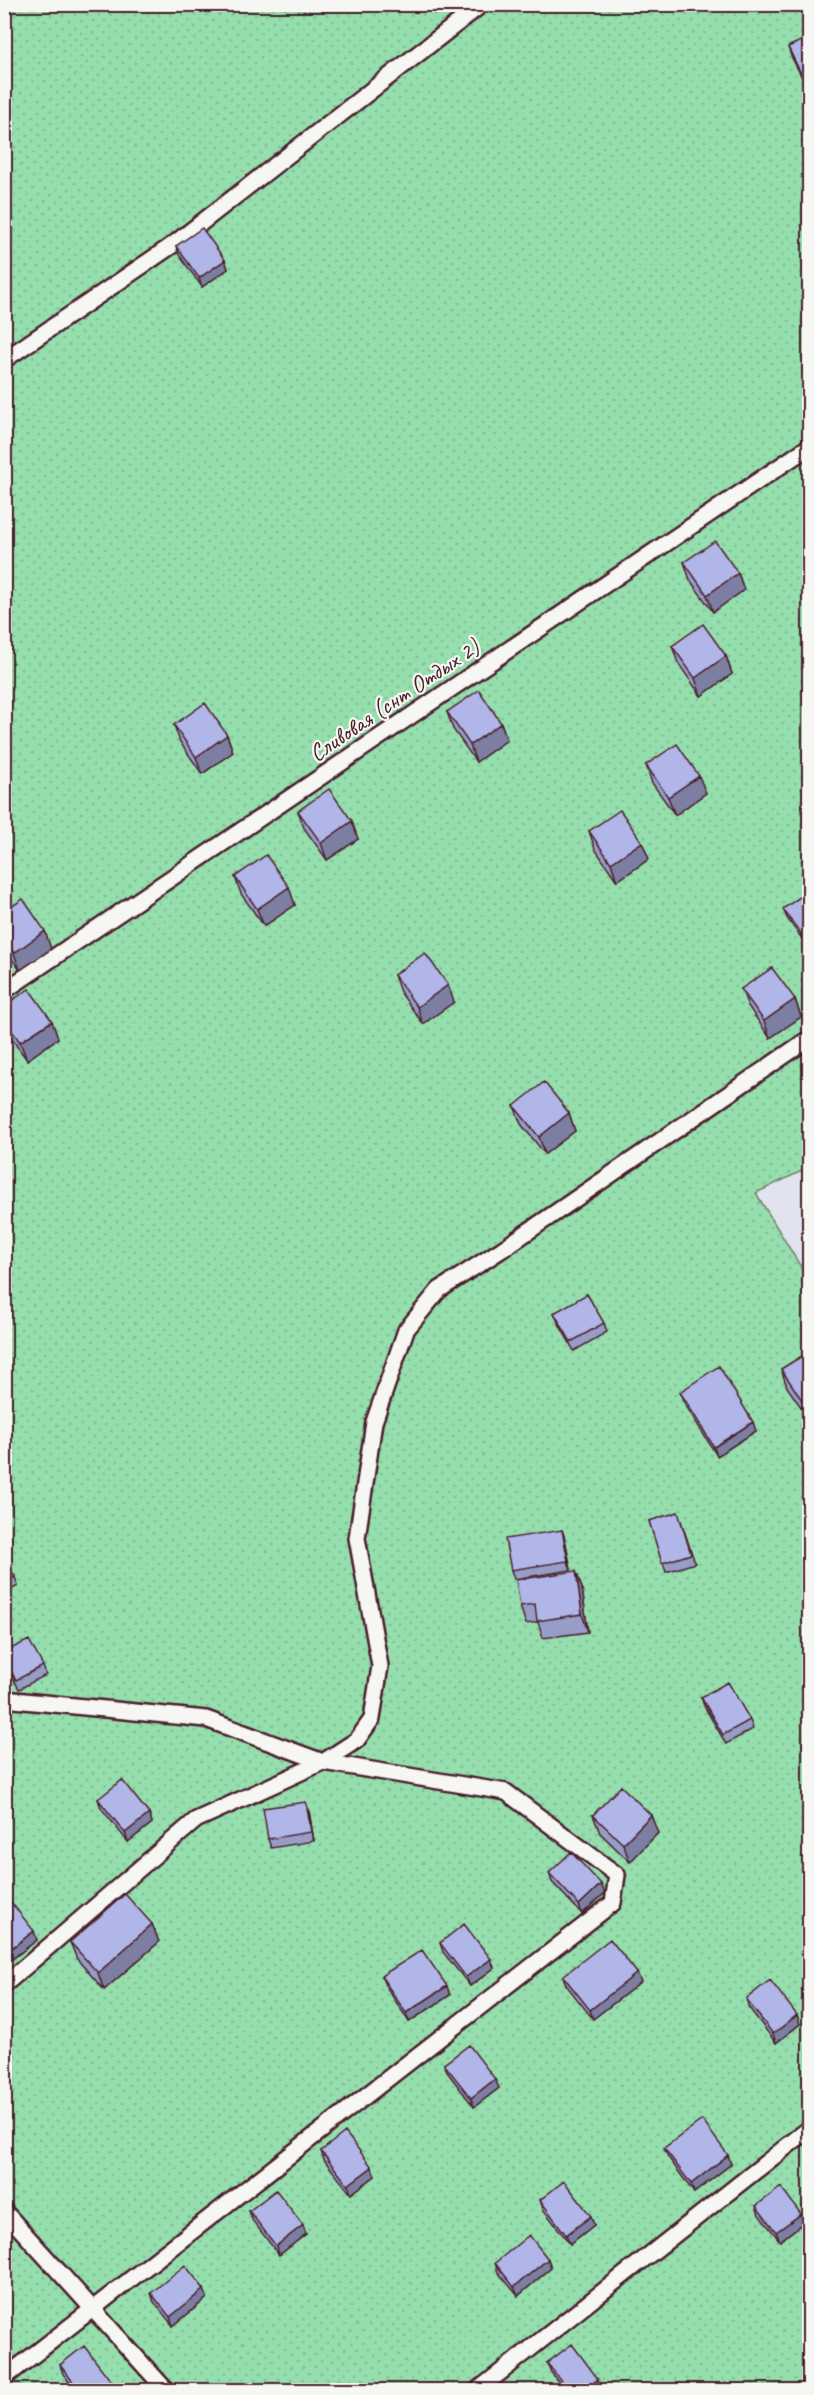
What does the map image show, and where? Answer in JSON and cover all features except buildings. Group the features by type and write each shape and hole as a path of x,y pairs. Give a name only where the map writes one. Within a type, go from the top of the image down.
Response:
{"lane":[{"path":"4,360 174,244 482,4"},
{"name":"Сливовая (снт Отдых 2)","path":"4,991 810,446"},
{"path":"4,1985 196,1820 323,1762 357,1740 372,1719 380,1666 357,1538 374,1422 406,1330 439,1290 810,1038"},
{"path":"4,1699 206,1719 323,1762 506,1792 617,1875 613,1903 4,2378"},
{"path":"478,2391 810,2128"},
{"path":"4,2211 166,2391"}],"green space":[{"path":"5,5 809,5 810,1167 756,1193 810,1282 809,2390 5,2390"}]}
